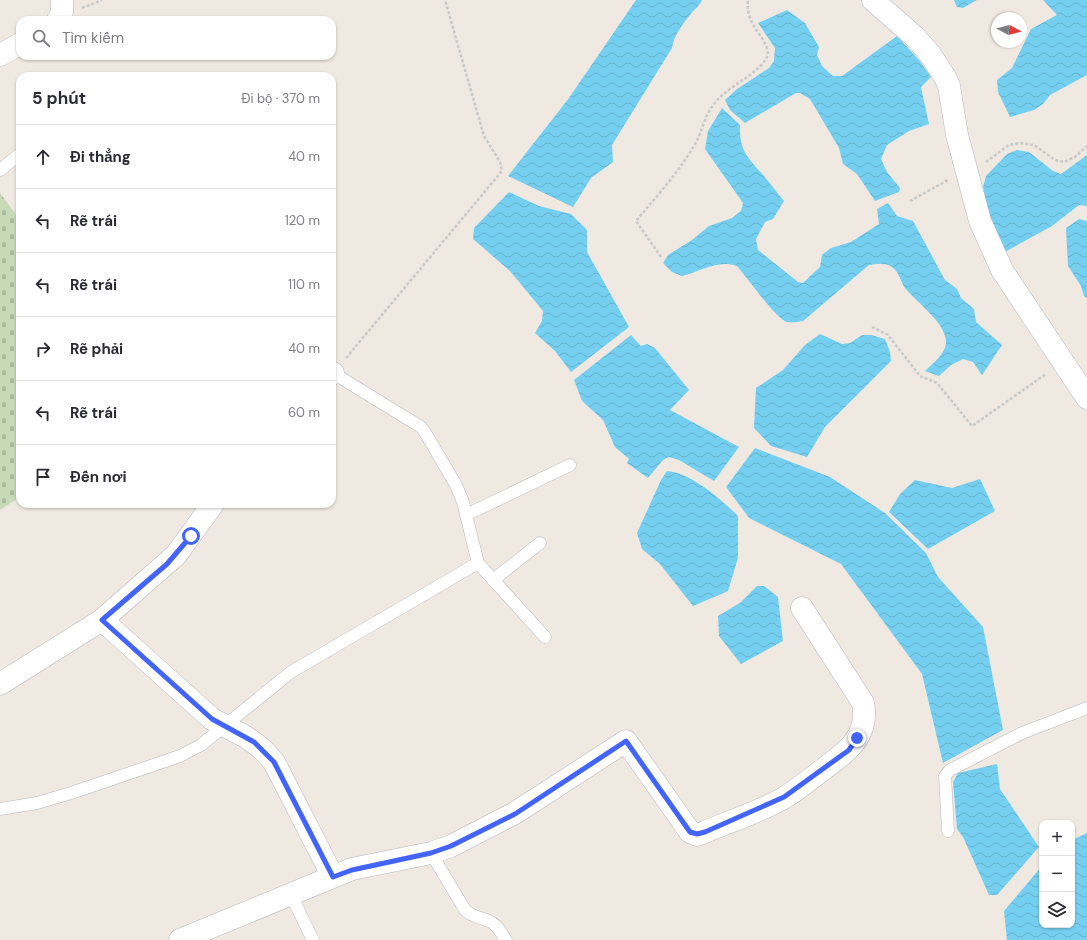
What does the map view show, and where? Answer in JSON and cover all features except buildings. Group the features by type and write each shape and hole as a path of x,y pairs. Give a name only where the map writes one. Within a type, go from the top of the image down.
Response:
{"street":[{"path":"60,16 62,12 62,0"},
{"path":"873,0 915,37 930,54 945,77 949,86 957,135 980,221 1002,270 1087,398"},
{"path":"0,55 16,46"},
{"path":"0,684 102,620 176,555 210,508"},
{"path":"180,940 333,877 367,866 431,853 472,837 515,814 626,741 690,832 697,834 769,805 796,789 849,750 863,724 865,712 863,703 802,608"},
{"path":"102,620 212,719 246,737 261,748 274,762 333,877"}],"lane":[{"path":"0,170 16,157"},
{"path":"336,376 421,427 431,441 456,485 466,516 478,563 545,637"},
{"path":"466,516 570,466"},
{"path":"493,580 540,543"},
{"path":"0,809 37,803 71,793 180,756 201,745 225,727 291,672 478,563"},
{"path":"948,831 945,776 950,770 1022,734 1087,708"},
{"path":"431,853 465,910 470,915 489,921 496,925 506,940"},
{"path":"291,895 313,940"}],"path":[{"path":"336,370 502,172 500,162 484,136 445,0"},
{"path":"661,257 636,221 683,164 695,144 713,104 726,91 759,67 768,55 768,49 749,19 748,0"},
{"path":"910,201 967,174 1009,145 1020,143 1034,145 1055,160 1064,162 1075,157 1087,146"},
{"path":"872,327 888,335 920,376 937,382 972,426 1063,363"}],"green space":[{"path":"0,193 16,215 16,500 0,510"}],"water":[{"path":"636,0 702,0 679,30 672,48 612,145 613,162 591,178 573,207 508,176 569,98"},
{"path":"954,0 977,0 963,8 957,7"},
{"path":"1043,0 1087,0 1087,75 1050,95 1043,104 1034,110 1010,117 998,92 997,80 1012,68 1022,48 1027,48 1027,37 1031,29 1057,15"},
{"path":"787,10 805,23 819,47 817,55 822,66 833,76 842,76 897,36 919,60 931,77 921,87 929,124 909,131 887,145 881,159 887,172 900,188 899,192 875,201 857,174 843,164 839,148 810,99 800,93 796,93 745,123 730,110 725,100 737,89 769,68 774,61 775,48 758,23"},
{"path":"722,108 740,125 741,141 749,159 784,201 773,219 765,222 756,239 758,250 798,282 803,283 820,267 822,255 831,248 851,242 879,224 877,209 888,203 897,216 913,221 945,280 957,289 961,298 974,309 976,322 1002,345 982,375 973,362 963,359 951,365 939,376 925,371 944,350 946,341 944,334 936,320 905,288 895,269 890,265 869,265 803,321 787,322 782,319 761,297 737,266 730,264 716,265 682,276 672,272 663,263 668,255 692,240 709,226 732,218 741,211 743,203 705,149 708,131"},
{"path":"1017,150 1029,152 1053,171 1061,174 1087,155 1087,206 1079,205 1052,226 1003,253 991,226 983,187 986,176 1007,154"},
{"path":"509,192 539,206 571,214 587,230 587,252 629,327 571,372 555,351 535,333 542,321 543,311 510,271 473,239 474,228"},
{"path":"1079,219 1087,221 1087,298 1084,296 1081,286 1068,266 1066,228"},
{"path":"820,334 842,344 850,343 862,335 871,335 885,339 890,352 891,361 825,427 807,457 771,446 754,428 756,388 783,370 805,345"},
{"path":"631,335 641,346 647,344 655,348 689,390 670,410 739,447 714,481 679,460 669,457 663,460 648,478 627,463 629,459 615,447 603,420 582,401 574,380"},
{"path":"755,448 830,477 885,513 926,553 938,577 983,627 1003,730 943,763 922,674 841,564 749,518 726,487"},
{"path":"667,471 686,476 696,482 723,502 738,516 738,558 728,591 693,606 660,564 642,549 637,533 661,480"},
{"path":"980,479 995,511 928,549 889,512 900,494 915,480 952,488"},
{"path":"757,586 764,586 778,597 783,641 741,664 719,636 718,616 740,603"},
{"path":"997,764 1000,789 1039,847 997,895 989,895 963,837 957,829 953,782 958,773"},
{"path":"1087,833 1087,940 1007,940 1004,911 1039,870 1039,928 1075,928 1075,839"}],"route":[{"path":"191,536 167,564 102,620 212,719 254,742 274,762 333,877 367,866 431,853 472,837 515,814 626,741 690,832 697,834 769,805 784,797 849,750 857,738"}]}
